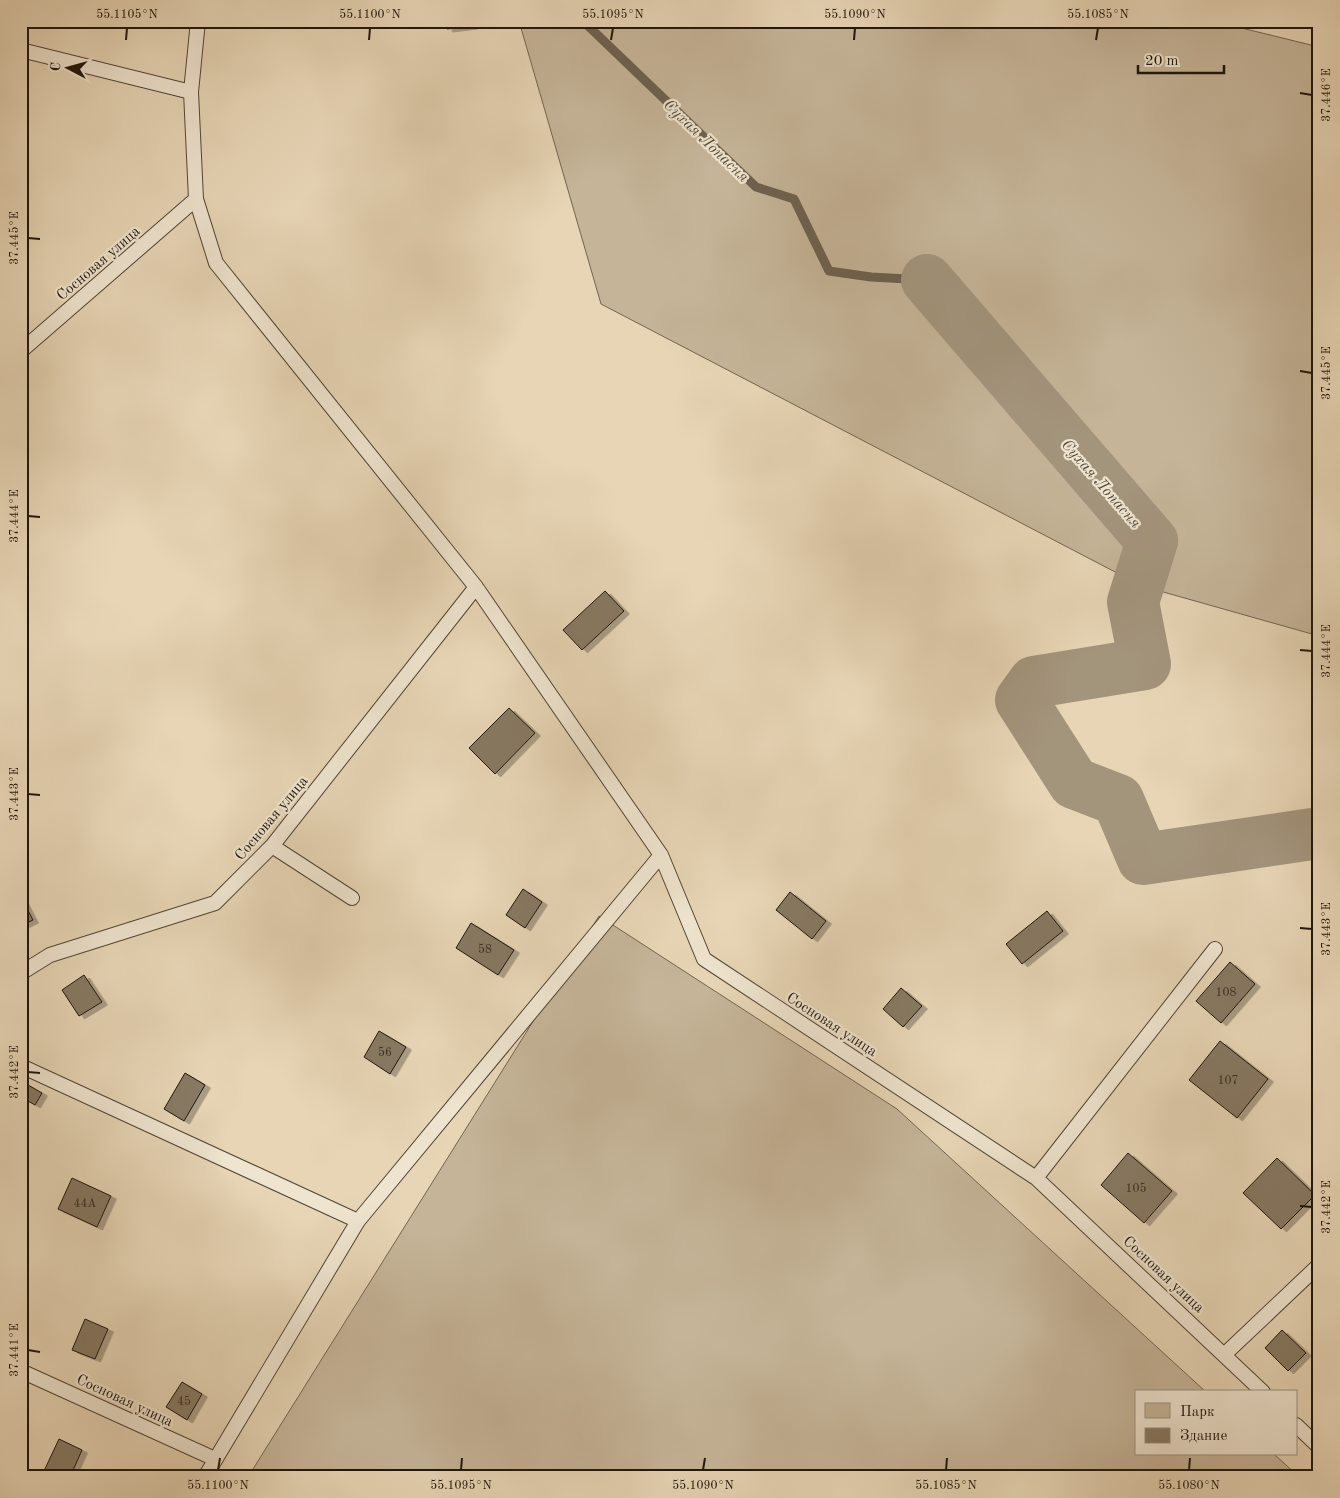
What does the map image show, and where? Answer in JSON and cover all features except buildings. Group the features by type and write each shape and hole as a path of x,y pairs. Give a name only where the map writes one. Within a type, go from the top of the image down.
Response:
{"lane":[{"name":"Сосновая улица","path":"198,21 191,92 196,199 216,263 476,588 661,855 704,959 1036,1178 1225,1354 1261,1390"},
{"path":"21,50 191,92"},
{"name":"Сосновая улица","path":"21,351 196,199"},
{"name":"Сосновая улица","path":"21,973 50,955 215,903 272,846 476,588"},
{"path":"272,846 352,898"},
{"path":"205,1477 358,1221 661,855"},
{"path":"1036,1178 1215,949"},
{"path":"21,1066 358,1221"},
{"path":"1225,1354 1319,1266"},
{"name":"Сосновая улица","path":"21,1371 215,1460"},
{"path":"1298,1427 1319,1447"}],"green space":[{"path":"519,21 1213,21 1319,47 1319,636 1142,586 601,304"},
{"path":"599,916 897,1109 1204,1390 1135,1390 1135,1456 1276,1456 1299,1477 248,1477"}],"waterway":[{"name":"Сухая Лопасня","path":"583,21 756,187 794,199 829,271 871,277 927,280"},
{"name":"Сухая Лопасня","path":"927,280 1152,541 1133,602 1145,664 1034,682 1021,700 1074,783 1118,800 1143,859 1319,833"}]}
